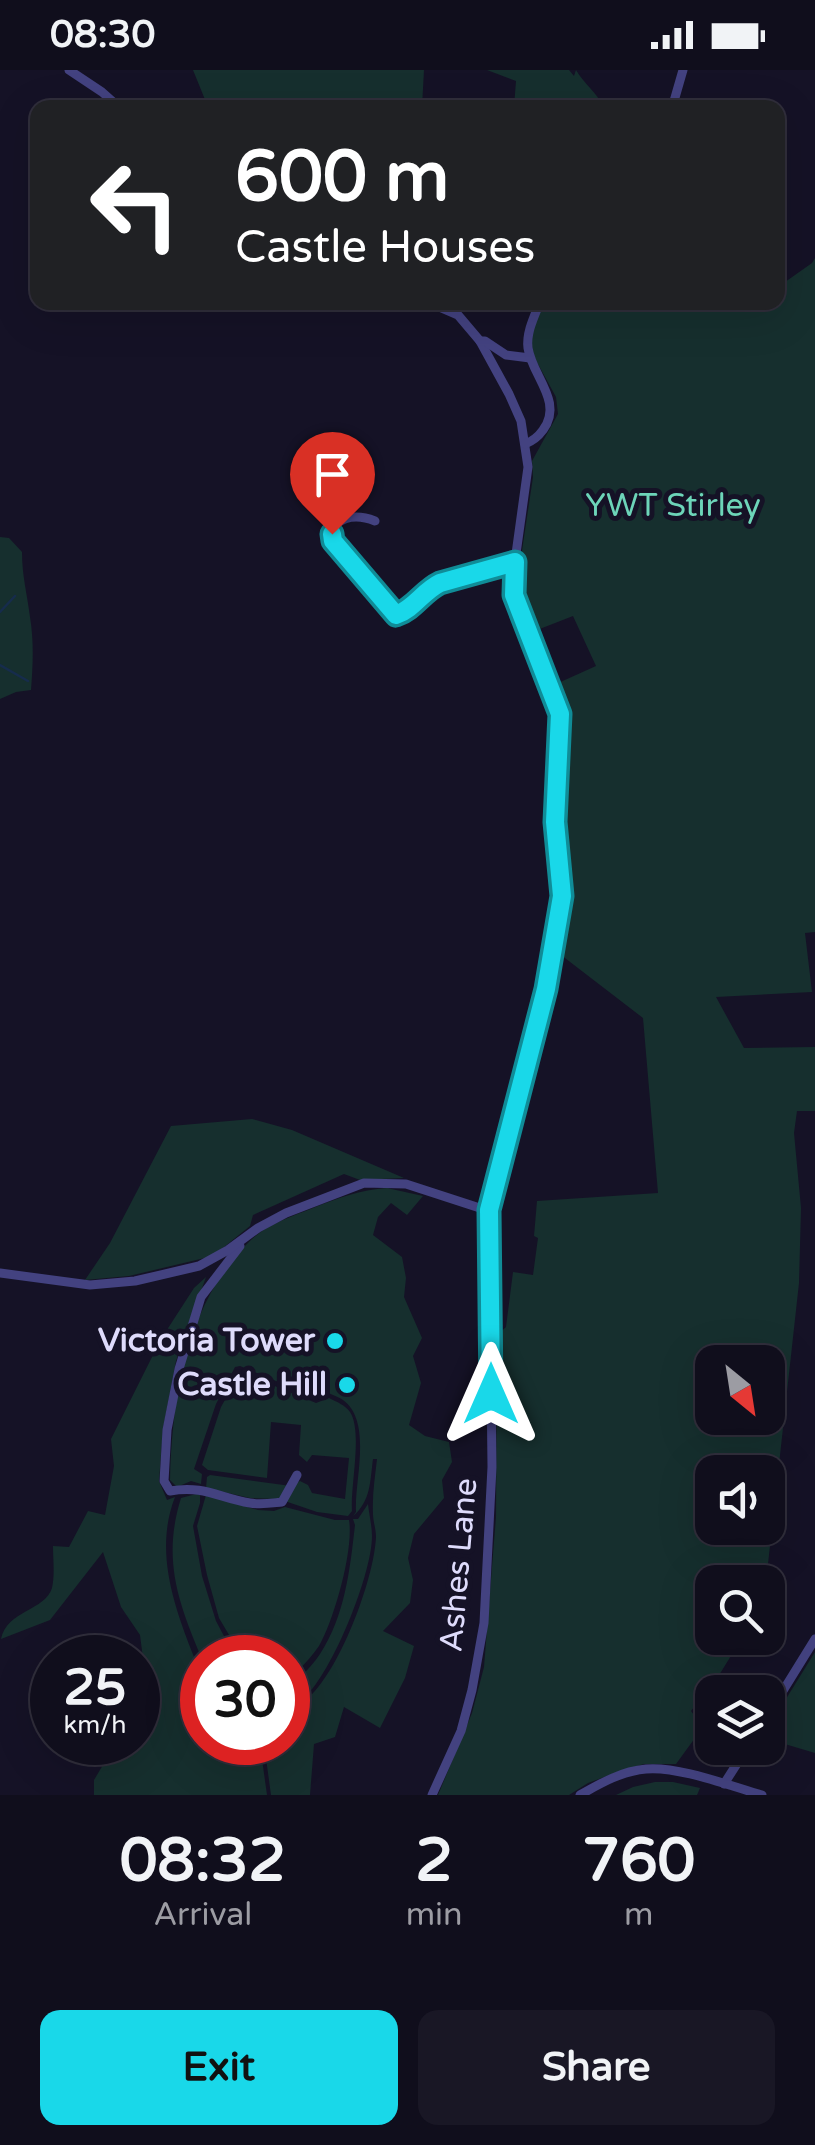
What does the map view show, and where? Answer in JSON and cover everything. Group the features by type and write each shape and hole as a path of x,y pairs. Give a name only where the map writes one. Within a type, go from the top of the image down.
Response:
{"street":[{"path":"69,70 111,100"},
{"path":"674,100 683,70"},
{"path":"446,310 458,315 480,341 506,355 530,358"},
{"path":"525,444 542,432 550,420 551,404 527,342 537,310"},
{"name":"Ashes Lane","path":"432,1795 460,1731 484,1623 492,1468 489,1210 546,989 562,896 555,822 560,714 514,595 528,468 525,444 509,394 480,341"},
{"path":"375,520 340,520 333,528 333,541 396,615 411,607 428,588 515,562"},
{"path":"0,1274 90,1285 134,1281 199,1266 286,1213 364,1183 406,1184 489,1210"},
{"path":"243,1238 201,1297 179,1369 167,1430 164,1481 170,1491 203,1490 265,1504 282,1502 297,1475"},
{"path":"785,1688 815,1639"},
{"path":"724,1784 736,1765"},
{"path":"580,1795 620,1775 644,1769 666,1769 762,1795"}],"green space":[{"path":"193,70 424,70 422,100 205,100"},
{"path":"487,70 569,70 574,76 576,70 599,100 515,100 516,81"},
{"name":"YWT Stirley","path":"815,258 815,932 805,933 812,992 716,997 744,1048 815,1047 815,1111 797,1111 794,1133 801,1208 799,1283 785,1410 785,1345 695,1345 695,1435 782,1435 780,1455 695,1455 695,1545 770,1545 768,1565 695,1565 695,1655 732,1655 719,1675 695,1675 695,1706 691,1711 695,1716 695,1738 676,1764 644,1764 588,1783 569,1795 438,1795 472,1713 484,1667 496,1517 497,1335 506,1327 513,1272 533,1275 537,1201 658,1193 643,1018 561,955 568,898 562,834 568,721 556,684 596,666 573,616 532,632 522,610 520,564 532,461 558,414 556,397 533,355 535,323 540,310 785,310 785,282"},
{"path":"0,537 9,538 22,552 33,654 31,690 0,699"},
{"path":"252,1119 292,1130 404,1178 360,1180 344,1174 253,1215 250,1226 213,1256 129,1276 85,1280 110,1243 171,1126"},
{"path":"387,1188 423,1196 407,1215 391,1203 378,1217 373,1235 402,1257 404,1297 422,1338 413,1356 421,1383 409,1425 425,1436 449,1442 452,1462 442,1480 444,1498 414,1534 408,1558 413,1580 410,1603 383,1631 414,1646 405,1678 380,1728 344,1707 335,1737 314,1744 310,1795 271,1795 267,1765 310,1765 310,1696 331,1669 353,1625 374,1555 377,1459 373,1459 366,1497 353,1516 360,1437 352,1410 328,1393 319,1399 240,1366 235,1367 216,1404 194,1469 202,1474 201,1484 191,1481 177,1487 170,1480 175,1415 187,1351 198,1320 230,1263 252,1239 273,1225 358,1193"},
{"path":"206,1277 176,1361 163,1429 159,1481 167,1500 175,1497 166,1538 167,1558 186,1635 180,1635 180,1765 263,1765 267,1795 94,1795 94,1780 103,1765 160,1765 160,1635 140,1635 121,1607 103,1552 50,1620 1,1639 11,1622 48,1596 53,1583 53,1546 69,1547 88,1511 105,1515 114,1466 111,1439 161,1339 194,1288"},
{"path":"243,1373 316,1403 329,1398 350,1412 356,1446 352,1511 348,1516 317,1512 279,1499 250,1498 206,1488 210,1475 291,1486 300,1481 312,1493 345,1499 349,1458 312,1455 307,1462 299,1455 301,1425 271,1422 267,1478 208,1470 202,1465 221,1407"},
{"path":"200,1493 193,1526 202,1576 223,1635 193,1635 180,1599 173,1541 181,1498"},
{"path":"206,1495 258,1510 285,1507 349,1520 342,1584 331,1619 310,1657 310,1635 229,1635 219,1618 197,1526"},
{"path":"368,1504 372,1532 365,1574 339,1645 310,1691 310,1666 335,1624 351,1558 353,1519 358,1519"},
{"path":"815,1652 815,1753 785,1744 785,1701"},
{"path":"655,1782 700,1788 697,1795 616,1795"}],"waterway":[{"path":"0,612 15,596"},
{"path":"0,665 28,681"}],"place":[{"name":"Victoria Tower","path":"335,1341"},
{"name":"Castle Hill","path":"347,1385"}],"route":[{"path":"332,534 333,541 396,615 411,607 428,588 515,562 514,595 560,714 555,822 562,896 555,948 489,1210 491,1394"}]}
